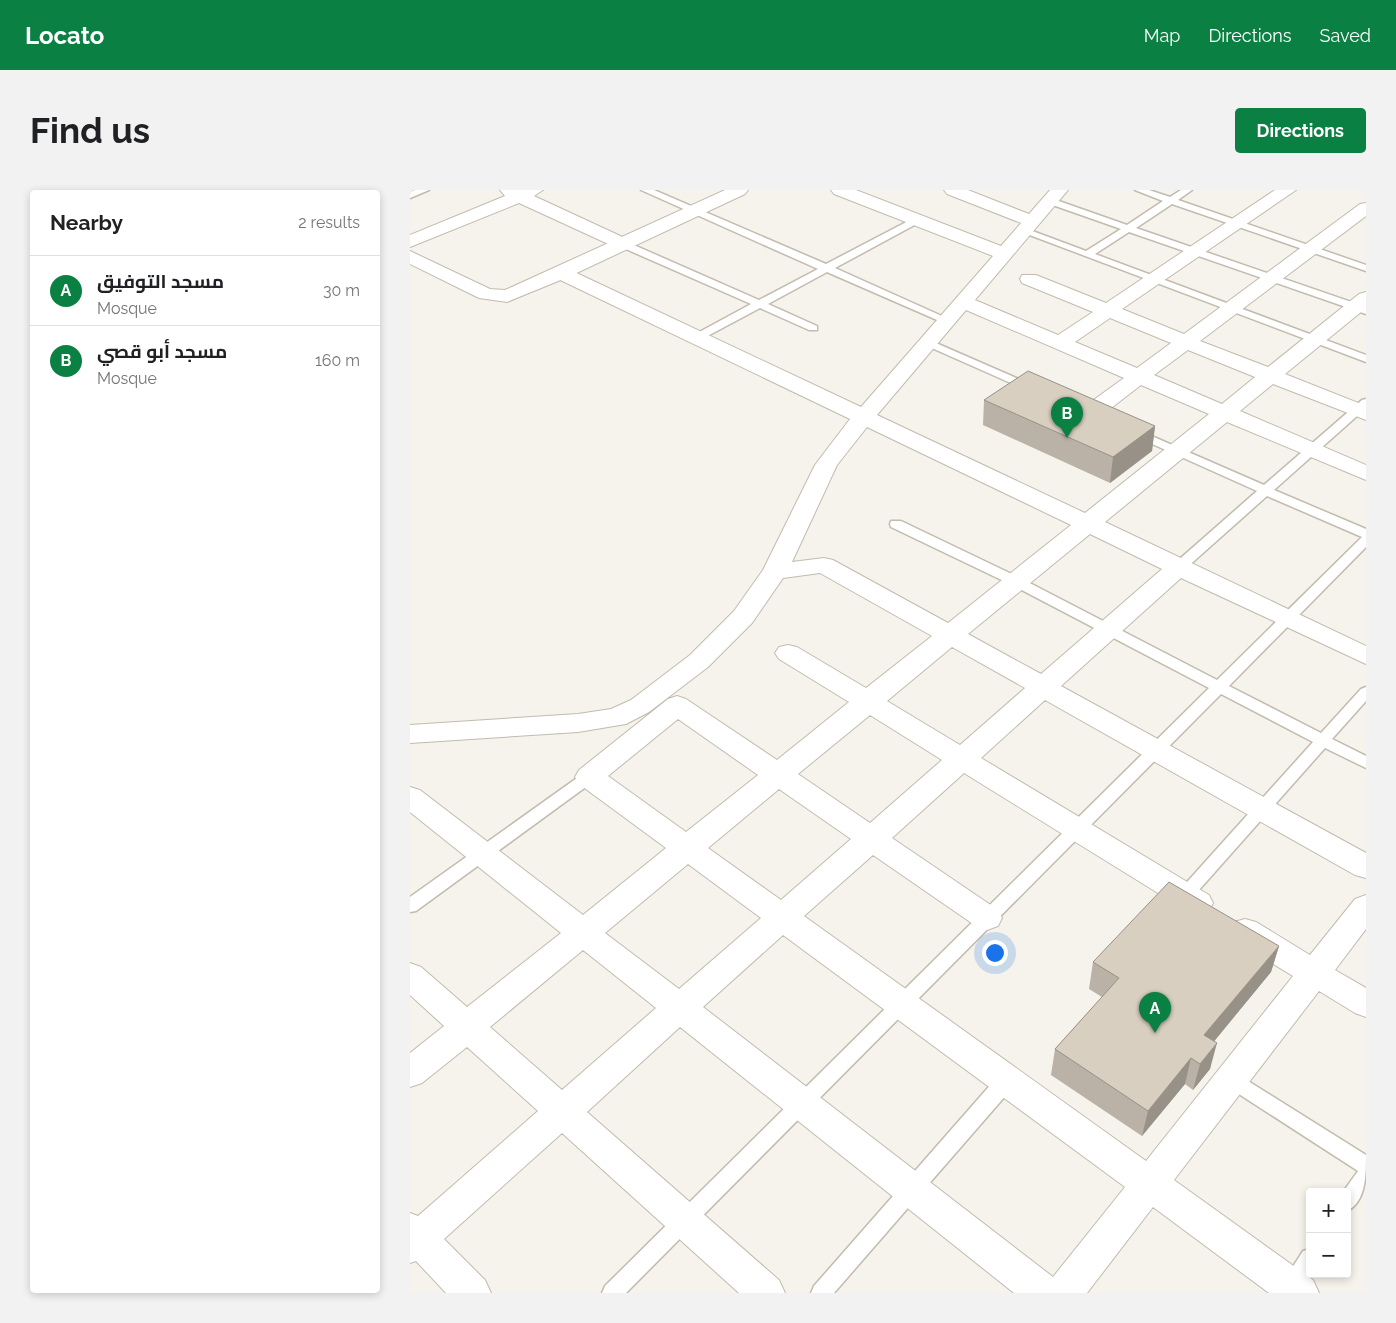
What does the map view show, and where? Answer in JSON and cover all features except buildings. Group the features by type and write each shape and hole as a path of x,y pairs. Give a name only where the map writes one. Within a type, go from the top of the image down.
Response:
{"street":[{"path":"410,257 486,294 507,296 561,273 739,190"},
{"path":"840,190 1005,254"},
{"path":"953,190 1028,226"},
{"path":"1060,342 1288,190"},
{"path":"410,242 520,192 623,244"},
{"path":"410,734 578,723 616,717 640,706 699,661 743,617 775,571 826,465 844,440 1055,195"},
{"path":"1092,415 1140,376 1366,208"},
{"path":"561,273 1366,656"},
{"path":"1029,279 1271,376 1363,408"},
{"path":"964,302 1366,473"},
{"path":"410,1074 1315,340 1362,306"},
{"path":"775,571 824,565 1366,867"},
{"path":"472,1293 413,1239 562,1112 1179,567"},
{"path":"788,653 1366,1004"},
{"path":"987,918 677,705 589,777 1150,1184 1292,1291"},
{"path":"410,797 1043,1293"},
{"path":"1064,1293 1366,907"},
{"path":"410,976 766,1293"}],"lane":[{"path":"410,196 424,190"},
{"path":"646,190 948,321"},
{"path":"1140,190 1366,268"},
{"path":"1087,255 1187,190"},
{"path":"1055,195 1129,229 1194,253 1362,306"},
{"path":"696,338 917,220"},
{"path":"1028,226 1087,255 1366,359"},
{"path":"623,244 813,328"},
{"path":"929,343 1043,394"},
{"path":"1179,567 1311,450 1363,408"},
{"path":"1124,429 1366,534"},
{"path":"896,524 1017,582 1366,763"},
{"path":"612,1293 1366,540"},
{"path":"1185,895 1366,692"},
{"path":"410,906 589,777"},
{"path":"1232,1079 1366,1166"},
{"path":"821,1293 1007,1080"},
{"path":"1351,1196 1366,1175"},
{"path":"1292,1291 1306,1265"}],"place":[{"name":"مسجد أبو قصي","path":"1067,438"},
{"name":"مسجد التوفيق","path":"1155,1033"}]}
